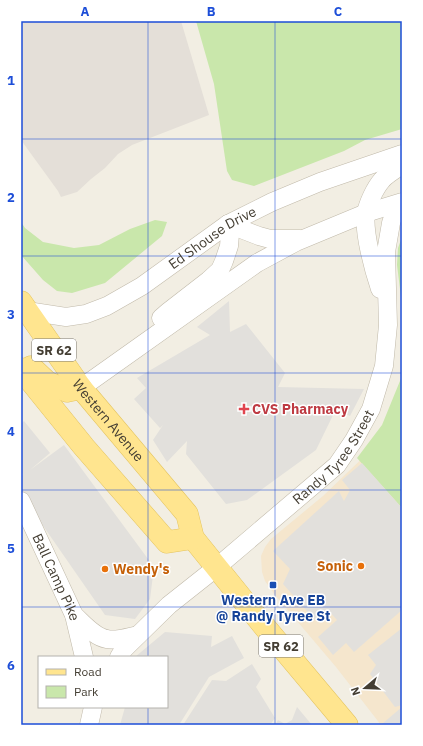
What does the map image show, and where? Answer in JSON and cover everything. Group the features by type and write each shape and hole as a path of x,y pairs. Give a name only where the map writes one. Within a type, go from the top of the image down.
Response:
{"main road":[{"name":"Western Avenue","path":"24,306 81,388 188,514 193,538 347,725"},
{"path":"21,359 47,382 66,391 81,388"},
{"path":"21,369 84,447 167,542 193,538"}],"street":[{"name":"Ed Shouse Drive","path":"24,306 66,316 86,314 107,306 142,286 228,224 272,202 320,182 402,154"},
{"path":"366,213 373,193 382,179 402,165"},
{"path":"81,388 257,263 296,242 366,213 402,202"},
{"name":"Randy Tyree Street","path":"119,656 169,605 217,567 337,465 354,440 371,409 384,366 388,325 386,252 391,223 394,214 402,202"},
{"name":"Randy Tyree Street","path":"366,213 366,228 379,285 387,311"},
{"path":"228,224 270,239 304,239"},
{"path":"132,352 154,324 220,270 224,262 228,246 230,234 228,224"},
{"name":"Ball Camp Pike","path":"21,501 74,614 84,656"},
{"path":"74,614 95,634 107,639 120,639 138,635"},
{"path":"89,725 93,708"}],"shaded area":[{"path":"21,21 181,21 209,115 132,145 118,154 105,168 77,192 61,197 21,140"},
{"path":"229,301 230,332 246,324 285,373 278,387 364,389 350,416 336,409 316,450 247,500 226,504 186,454 187,441 167,462 153,440 163,425 160,428 134,399 146,388 137,378 210,335 197,327"},
{"path":"402,389 402,725 381,725 336,667 275,595 265,581 262,572 261,556 271,539 323,496 374,447"},
{"path":"24,421 50,453 30,470 64,445 154,567 150,599 135,619 105,615 21,494 21,476 23,475 21,470 21,424"},
{"path":"362,463 402,508 402,610 354,652 346,643 333,655 318,637 337,620 327,609 315,620 283,584 290,569 273,551 339,491 344,501 350,490 342,480"},
{"path":"402,628 402,705 395,707 370,674 376,665 368,655"},
{"path":"165,632 212,636 211,647 232,636 244,658 209,677 179,725 120,725 125,708 168,708 168,656 136,656"},
{"path":"252,664 261,679 256,687 275,718 270,725 183,725 212,680 226,681"},
{"path":"297,707 312,725 275,725 278,720 285,724 292,720"},
{"path":"402,707 402,725 382,725 382,724"}],"green space":[{"path":"196,21 402,21 402,129 365,140 344,151 254,186 232,180 227,171 214,84"},
{"path":"155,220 167,222 162,236 105,283 72,293 57,291 43,280 21,255 21,222 25,228 43,242 74,248 99,245 130,229"},
{"path":"402,237 402,305 397,265 398,248"},
{"path":"402,376 402,508 357,458 382,425"}],"place":[{"name":"CVS Pharmacy","path":"244,409"},
{"name":"Sonic","path":"361,566"},
{"name":"Wendy's","path":"105,569"},
{"name":"Western Ave EB @ Randy Tyree St","path":"273,585"}]}
